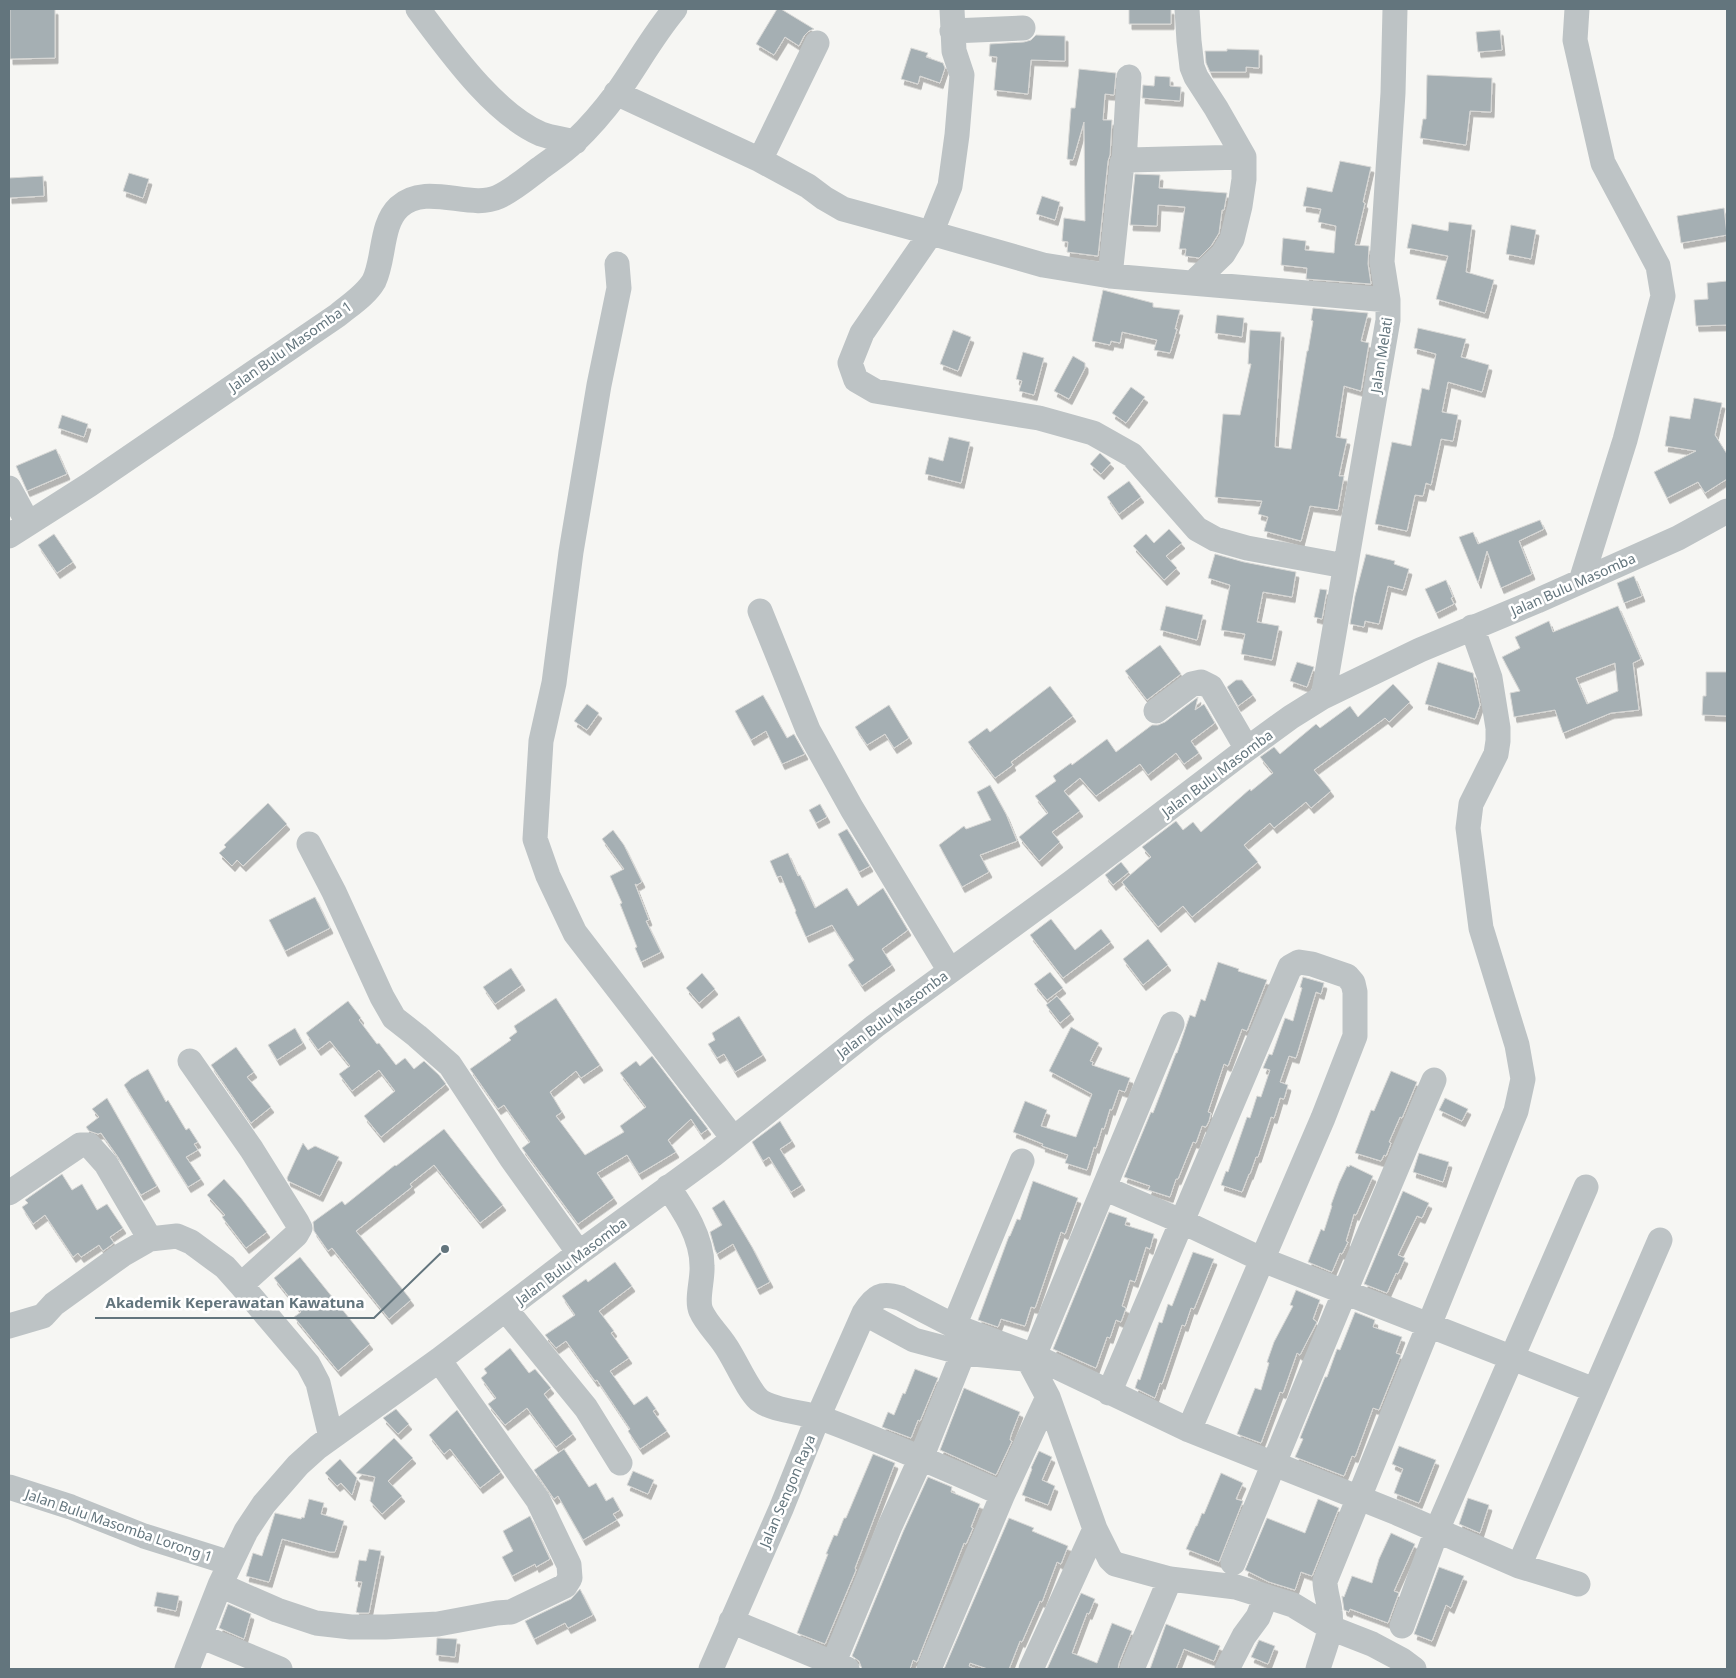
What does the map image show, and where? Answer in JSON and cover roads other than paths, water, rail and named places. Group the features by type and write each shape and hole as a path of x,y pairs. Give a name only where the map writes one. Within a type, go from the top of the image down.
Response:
{"street":[{"path":"418,9 448,49 488,94 516,119 541,134 575,142"},
{"name":"Jalan Bulu Masomba 1","path":"18,529 89,484 338,315 361,296 374,281 388,225 400,206 414,199 433,196 473,201 497,198 525,180 575,142 616,93 675,9"},
{"path":"1187,9 1192,67 1196,77 1244,157 1244,179 1232,239 1224,254 1194,282"},
{"name":"Jalan Melati","path":"1323,697 1344,566 1388,320 1388,300 1382,262 1393,93 1395,9"},
{"path":"1577,9 1575,40 1603,163 1658,266 1663,296 1626,440 1582,581"},
{"path":"1023,28 952,20 954,51 962,75 958,135 950,186 931,233 862,333 850,363 856,380 875,391 1039,418 1093,433 1132,455 1197,530 1216,539 1247,548 1344,566"},
{"path":"760,160 817,43"},
{"path":"1110,276 1121,166 1124,162 1129,76"},
{"path":"616,93 760,160 808,186 824,198 843,208 1043,265 1110,276 1388,300"},
{"path":"1124,162 1129,160 1244,157"},
{"path":"617,264 619,288 599,385 571,552 554,683 542,741 535,839 548,876 574,933 732,1138"},
{"path":"9,488 18,529"},
{"name":"Jalan Bulu Masomba","path":"187,1669 225,1574 246,1531 264,1504 298,1465 318,1447 439,1360 579,1253 713,1155 875,1026 1072,882 1247,749 1291,717 1323,697 1420,650 1537,601 1678,538 1727,511"},
{"path":"760,611 808,730 852,809 950,971"},
{"path":"1318,1669 1331,1628 1325,1581 1516,1111 1523,1079 1517,1045 1481,928 1468,828 1471,804 1496,754 1498,741 1498,728 1490,678 1472,627"},
{"path":"1156,711 1192,684 1201,682 1211,688 1247,749"},
{"path":"309,844 394,1018 450,1065 511,1158 579,1253"},
{"path":"1109,1393 1290,967 1299,962 1312,964 1346,976 1353,983 1355,992 1355,1036 1324,1118 1189,1430"},
{"path":"1034,1356 1172,1024"},
{"path":"190,1061 252,1150 300,1228 296,1235 241,1285"},
{"path":"1233,1563 1313,1373 1344,1291 1434,1080"},
{"path":"9,1193 80,1146 90,1145 106,1164 150,1239"},
{"path":"954,1326 1022,1161"},
{"path":"668,1187 684,1211 702,1257 700,1311 726,1346 759,1400 790,1412 818,1417 921,1458 1003,1494"},
{"path":"1402,1626 1437,1530 1586,1187"},
{"path":"1104,1188 1263,1260 1594,1390"},
{"path":"9,1326 43,1316 54,1304 122,1255 150,1239 177,1236 191,1242 225,1267 308,1364 316,1376 331,1438"},
{"path":"1518,1566 1660,1240"},
{"path":"1414,1669 1402,1660 1372,1644 1331,1628 1293,1605 1236,1587 1170,1579 1115,1564 1110,1559 1095,1529 1048,1398 1030,1363 1024,1359 963,1353 914,1340 864,1312 881,1295 900,1298 954,1326 1034,1356 1189,1430 1358,1497 1518,1566 1578,1584"},
{"path":"506,1310 586,1408 620,1463"},
{"name":"Jalan Sengon Raya","path":"711,1669 864,1312"},
{"path":"731,1621 837,1667 890,1526 921,1458 963,1353"},
{"name":"Jalan Bulu Masomba Lorong 1","path":"9,1488 71,1507 144,1536 225,1574 277,1610 316,1622 351,1627 385,1627 438,1624 511,1612 565,1586 570,1578 569,1565 538,1500 439,1360"},
{"path":"929,1669 1003,1494 1048,1398"},
{"path":"1031,1669 1095,1529"},
{"path":"1132,1669 1170,1579"},
{"path":"1227,1669 1244,1636 1258,1617 1266,1597"},
{"path":"200,1636 280,1669"}],"place":[{"name":"Akademik Keperawatan Kawatuna","path":"445,1249"}]}
